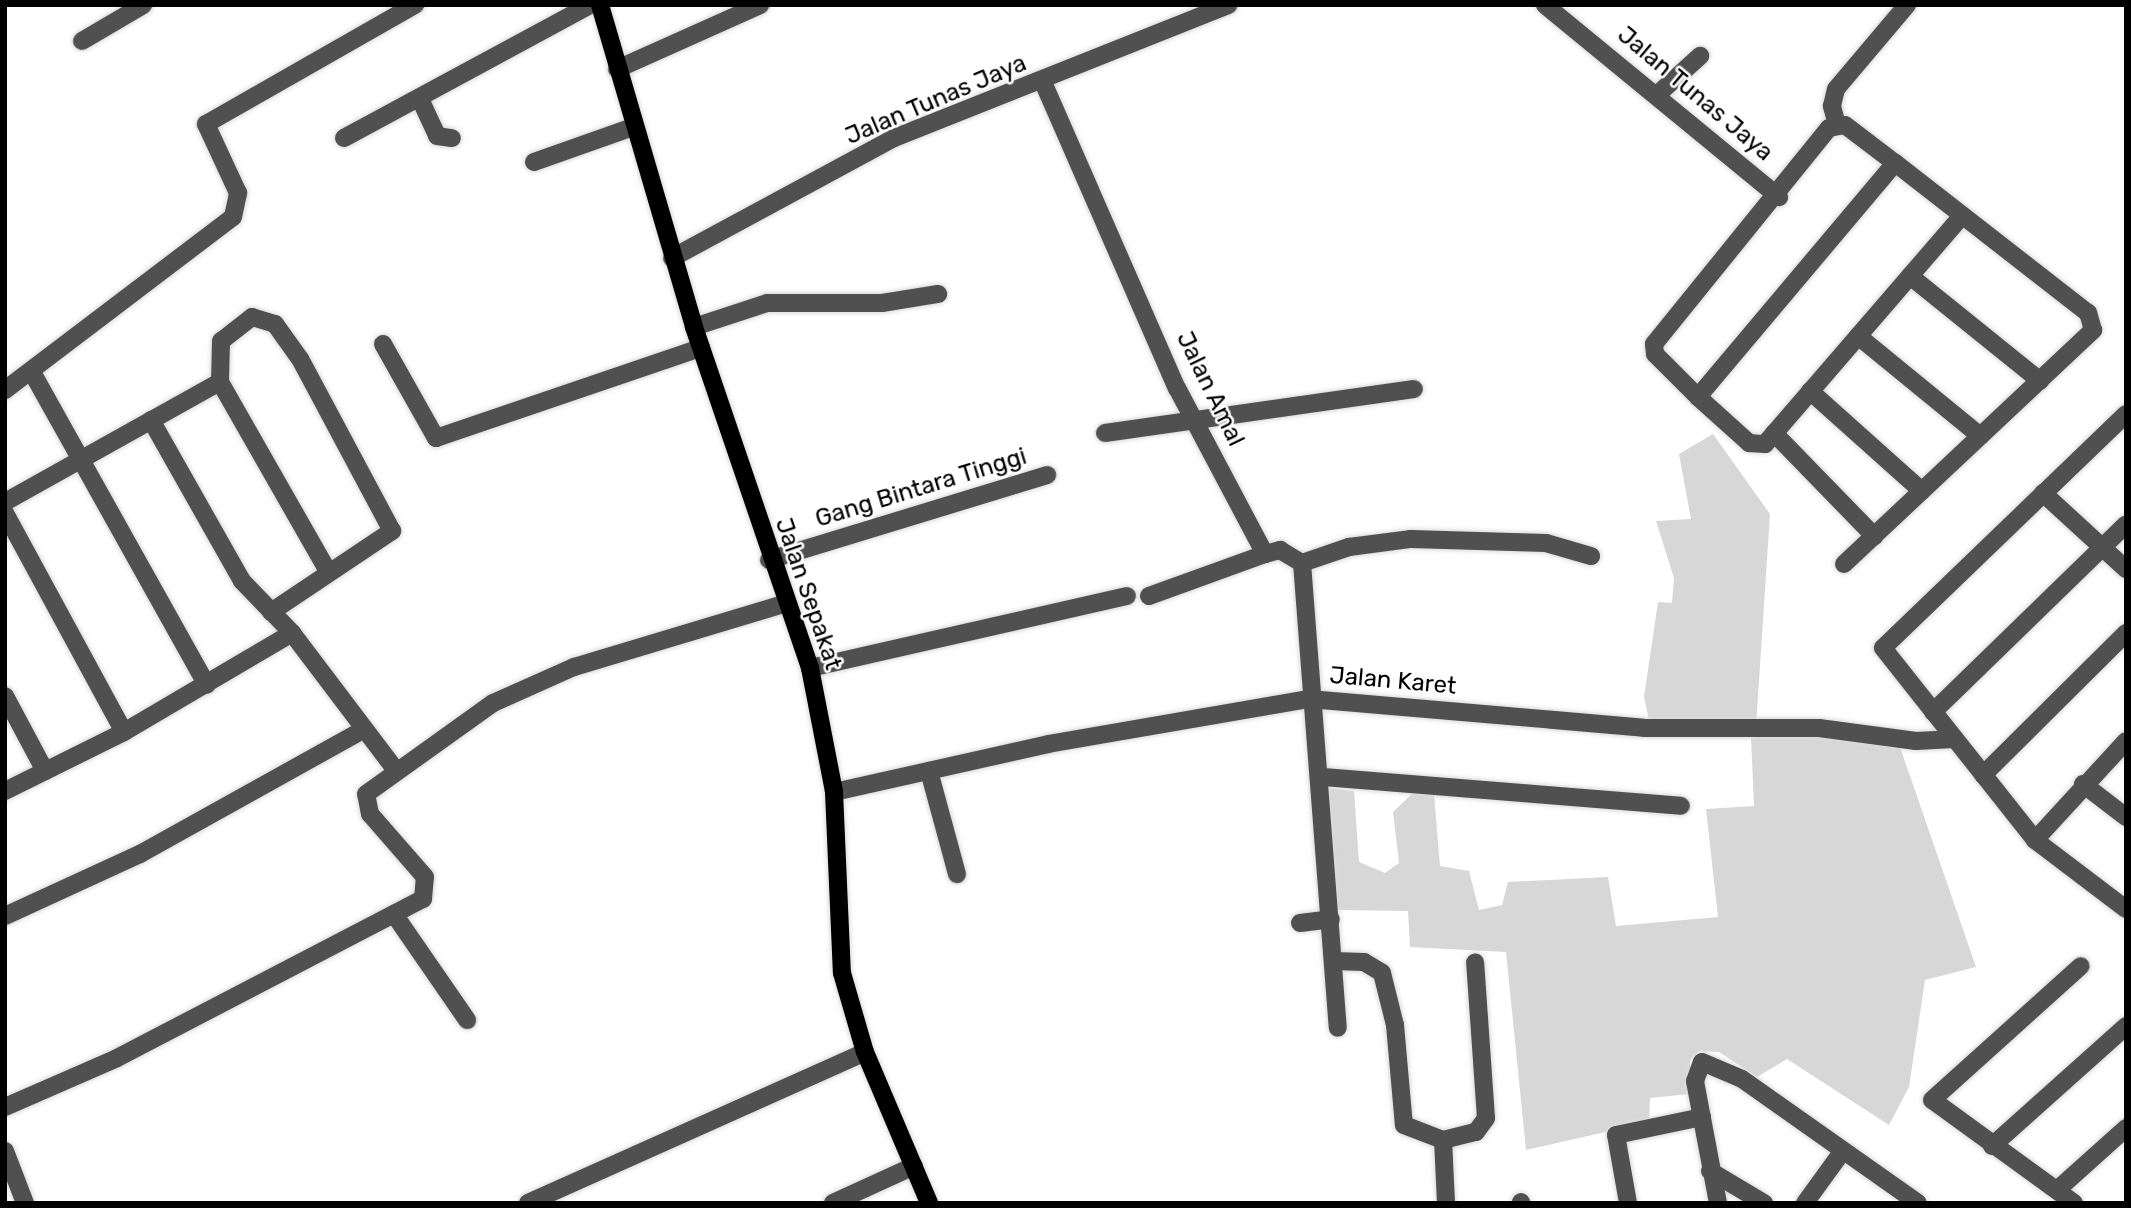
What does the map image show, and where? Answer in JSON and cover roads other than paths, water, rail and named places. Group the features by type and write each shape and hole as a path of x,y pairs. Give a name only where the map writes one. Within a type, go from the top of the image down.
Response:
{"main road":[{"name":"Jalan Sepakat","path":"600,5 672,258 769,560 810,668 834,792 836,934 865,1052 929,1203"}],"street":[{"path":"82,41 143,5"},
{"path":"5,390 33,374 233,217 238,193 206,124 415,5"},
{"path":"344,138 421,101 590,5"},
{"name":"Jalan Tunas Jaya","path":"672,258 894,138 1043,82 1228,5"},
{"name":"Jalan Tunas Jaya","path":"1545,5 1658,94 1779,197"},
{"path":"1838,125 1832,106 1836,89 1907,5"},
{"path":"617,69 756,6"},
{"path":"1658,94 1700,56"},
{"name":"Jalan Amal","path":"1043,82 1194,419 1265,554"},
{"path":"421,101 438,138 452,138"},
{"path":"1838,125 1856,129 1895,163 2092,318 2091,335 1844,564"},
{"path":"1838,125 1654,344 1654,354 1698,397 1754,445 1774,433 1962,216"},
{"path":"534,162 633,127"},
{"path":"1698,397 1895,163"},
{"path":"1910,276 2039,381"},
{"path":"694,327 767,303 882,303 937,294"},
{"path":"271,612 328,571 387,539 391,528 275,324 252,317 226,334 220,382 328,571"},
{"path":"1858,336 1980,436"},
{"path":"383,344 436,438 701,348"},
{"path":"33,374 79,461 207,685"},
{"path":"5,502 220,382"},
{"path":"1105,433 1414,388"},
{"path":"1810,391 1922,491"},
{"path":"2125,416 1883,648 2035,840 2126,909"},
{"path":"151,420 242,581 292,633 394,768"},
{"path":"1774,433 1874,537"},
{"name":"Gang Bintara Tinggi","path":"769,560 1047,475"},
{"path":"2043,493 2126,569"},
{"path":"5,513 124,732"},
{"path":"1933,712 2126,524"},
{"path":"1149,596 1280,550 1302,563 1349,547 1411,539 1546,543 1591,556"},
{"path":"1302,563 1309,699 1323,777 1338,1028"},
{"path":"810,668 1127,596"},
{"path":"5,1107 117,1058 423,899 427,888 414,859 366,807 370,788 394,768 534,681 785,604"},
{"path":"5,791 124,732 292,633"},
{"path":"1983,775 2126,634"},
{"path":"5,696 46,771"},
{"name":"Jalan Karet","path":"834,792 929,771 1309,699 1644,728 1819,728 1916,741 1955,740"},
{"path":"5,916 140,854 363,730"},
{"path":"2035,840 2083,784 2126,741"},
{"path":"929,771 957,874"},
{"path":"1323,777 1681,806"},
{"path":"2083,784 2126,817"},
{"path":"394,914 467,1020"},
{"path":"1300,923 1331,919"},
{"path":"1334,961 1364,962 1382,974 1395,1025 1404,1125 1443,1140 1476,1132 1486,1118 1475,962"},
{"path":"2074,1203 1942,1113 1933,1098 2081,966"},
{"path":"1992,1146 2126,1026"},
{"path":"528,1203 865,1052"},
{"path":"1718,1203 1710,1171 1695,1072 1707,1061 1742,1079 1918,1203"},
{"path":"1628,1203 1616,1135 1702,1117"},
{"path":"2057,1190 2126,1128"},
{"path":"1443,1140 1446,1203"},
{"path":"5,1150 25,1203"},
{"path":"1805,1203 1842,1152"},
{"path":"833,1203 914,1166"},
{"path":"1710,1171 1763,1203"}]}
